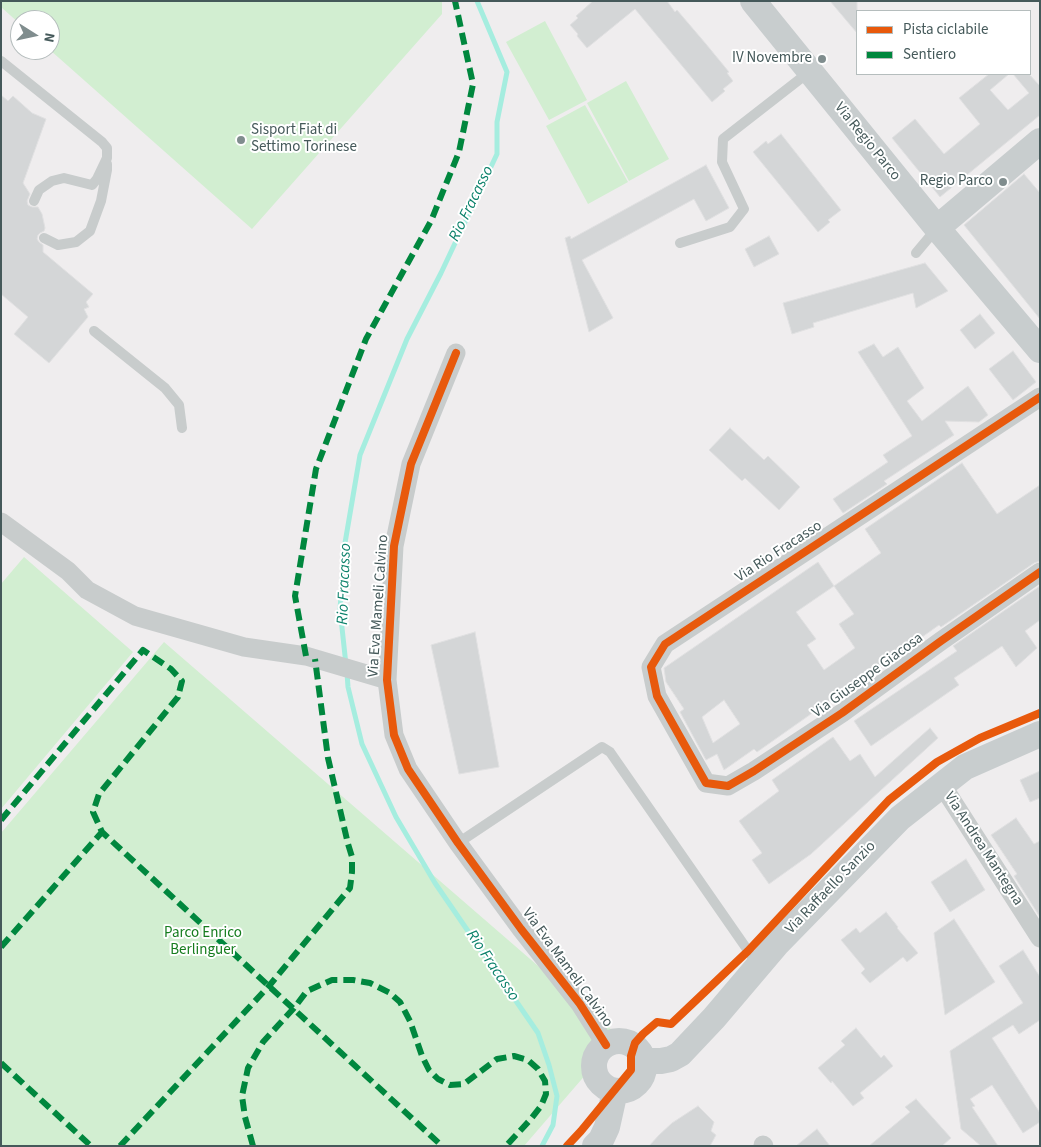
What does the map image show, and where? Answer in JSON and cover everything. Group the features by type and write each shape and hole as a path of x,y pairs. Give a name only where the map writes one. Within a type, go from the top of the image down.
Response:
{"street":[{"name":"Via Regio Parco","path":"753,1 937,228 1040,350"},
{"path":"937,228 1040,142"},
{"name":"Via Eva Mameli Calvino","path":"456,353 411,464 394,546 387,680 394,735 408,769 458,843 521,929 580,1004 606,1045"},
{"name":"Via Rio Fracasso","path":"706,784 656,696 651,667 665,644 1040,397"},
{"path":"1,522 68,571 87,590 135,616 244,647 306,656 387,680"},
{"name":"Via Giuseppe Giacosa","path":"706,784 728,786 754,771 842,712 1040,572"},
{"name":"Via Raffaello Sanzio","path":"643,1061 666,1060 680,1054 776,946 900,818 965,767 1040,734"},
{"name":"Via Andrea Mantegna","path":"942,785 1040,938"},
{"path":"613,1042 629,1043 640,1054 643,1061 644,1069 637,1084 623,1091 607,1089 596,1078 594,1071 596,1056 606,1045 613,1042"},
{"path":"596,1146 607,1127 614,1091"}],"lane":[{"path":"1,61 107,148 107,170 101,201 90,230 76,242 58,245 44,238"},
{"path":"680,243 730,227 744,209 722,162 723,140 810,71"},
{"path":"34,201 39,190 52,181 64,178 92,185 107,158"},
{"path":"916,253 937,228"},
{"path":"94,331 165,388 179,405 182,428"},
{"path":"458,843 602,747 610,752 758,966"}],"green space":[{"name":"Sisport Fiat di Settimo Torinese","path":"1,1 442,1 442,14 252,229 60,59 60,10 10,10 10,15 1,7"},
{"path":"545,21 587,100 549,120 506,42"},
{"path":"626,81 669,159 629,181 587,103"},
{"path":"585,105 628,182 588,204 546,126"},
{"path":"24,557 133,652 1,809 1,584"},
{"name":"Parco Enrico Berlinguer","path":"164,642 619,1036 524,1146 1,1146 1,833"}],"building":[{"path":"593,1 667,1 706,44 729,72 727,73 733,81 712,102 635,9 587,48 570,25 578,18 576,16"},
{"path":"830,1 857,1 856,32"},
{"path":"988,75 1008,75 990,90 1008,110 1029,93 1014,75 1030,75 1040,84 1040,115 940,197 892,138 915,119 944,154 980,124 959,98"},
{"path":"1,95 8,101 13,96 32,113 46,119 23,183 30,194 27,201 28,205 38,207 42,214 45,228 38,235 37,239 43,245 43,252 93,294 86,302 89,307 84,309 88,317 49,363 14,334 28,317 1,294"},
{"path":"781,134 841,210 828,220 830,222 818,232 753,152 766,141 768,144"},
{"path":"706,165 729,208 706,221 694,199 582,260 613,318 589,332 565,238 570,236 571,239"},
{"path":"1024,174 1040,193 1040,319 964,225"},
{"path":"769,236 779,254 754,267 745,249"},
{"path":"925,263 948,291 916,308 913,293 813,323 814,327 792,334 783,303"},
{"path":"980,314 995,333 975,349 960,330"},
{"path":"874,344 883,357 898,347 924,388 907,401 922,421 968,386 988,415 979,422 945,421 954,435 884,481 887,484 843,513 833,499 888,462 883,455 912,436 858,352"},
{"path":"1013,351 1036,382 1013,400 989,369"},
{"path":"730,428 764,460 768,456 800,487 779,510 745,478 742,481 709,450"},
{"path":"962,463 997,514 1040,485 1040,561 1034,563 941,627 939,625 757,752 754,749 724,770 717,754 706,760 680,712 684,709 666,682 664,668 818,562 834,586 881,553 865,529","holes":["834,586 854,614 839,624 855,648 824,670 807,645 816,639 796,612","724,700 740,724 713,743 702,717"]},
{"path":"1040,586 1040,620 1025,631 1037,648 1016,667 1002,646 954,678 959,685 871,746 854,721 957,651 953,646"},
{"path":"475,632 499,767 459,774 431,645"},
{"path":"930,728 938,738 811,854 769,884 752,860 762,853 739,821 779,791 772,780 833,737 850,761 860,754 875,777"},
{"path":"1040,771 1040,798 1030,802 1020,780"},
{"path":"1016,818 1034,844 1040,841 1040,917 1014,876 1017,874 991,835"},
{"path":"966,859 985,890 950,912 931,882"},
{"path":"886,912 918,953 907,962 903,957 870,983 861,973 865,969 841,940 856,928 860,933"},
{"path":"954,919 995,982 945,1015 934,933"},
{"path":"1023,950 1040,977 1040,1020 1019,1034 1013,1025 992,1038 1040,1113 1040,1122 1023,1133 992,1085 970,1099 975,1106 972,1107 998,1146 981,1146 961,1129 950,1051 1023,1003 999,966"},
{"path":"856,1028 881,1058 884,1055 893,1066 860,1093 864,1098 853,1106 818,1068 845,1045 841,1041"},
{"path":"916,1099 951,1138 942,1146 869,1146 910,1112 905,1107"},
{"path":"698,1106 714,1122 711,1131 716,1135 710,1146 649,1146 672,1123"},
{"path":"817,1129 830,1146 796,1146"}],"waterway":[{"name":"Rio Fracasso","path":"346,665 340,609 345,543 360,455 407,339 441,273 497,154 497,122 507,72 477,1"},
{"name":"Rio Fracasso","path":"347,673 348,687 362,744 396,817 435,883 538,1033 557,1096 553,1125 542,1146"}],"marked path":[{"path":"306,656 295,596 316,469 366,339 431,221 459,152 473,84 455,1"},
{"path":"1,820 143,650 171,669 182,681 178,697 99,794 93,812 102,832 442,1146"},
{"path":"120,1146 269,986 350,888 352,857 328,758 315,659"},
{"path":"1,947 102,832"},
{"path":"253,1146 245,1117 242,1096 248,1068 263,1042 307,991 332,980 353,980 370,983 390,993 400,1002 410,1021 429,1070 438,1079 450,1085 464,1084 497,1059 514,1056 528,1060 538,1069 545,1081 546,1094 541,1106 506,1146"},
{"path":"1,1063 91,1146"}],"cycle path":[{"path":"456,353 411,464 394,546 387,680 394,735 408,769 458,843 521,929 580,1004 606,1045"},
{"path":"1040,397 665,644 651,667 657,696 706,783 728,786 842,713 1040,572"},
{"path":"567,1146 631,1070 631,1056 635,1043 643,1034 657,1022 671,1024 748,951 889,800 937,762 980,738 1040,713"}],"place":[{"name":"IV Novembre","path":"822,59"},
{"name":"Sisport Fiat di Settimo Torinese","path":"241,140"},
{"name":"Regio Parco","path":"1003,182"}]}
